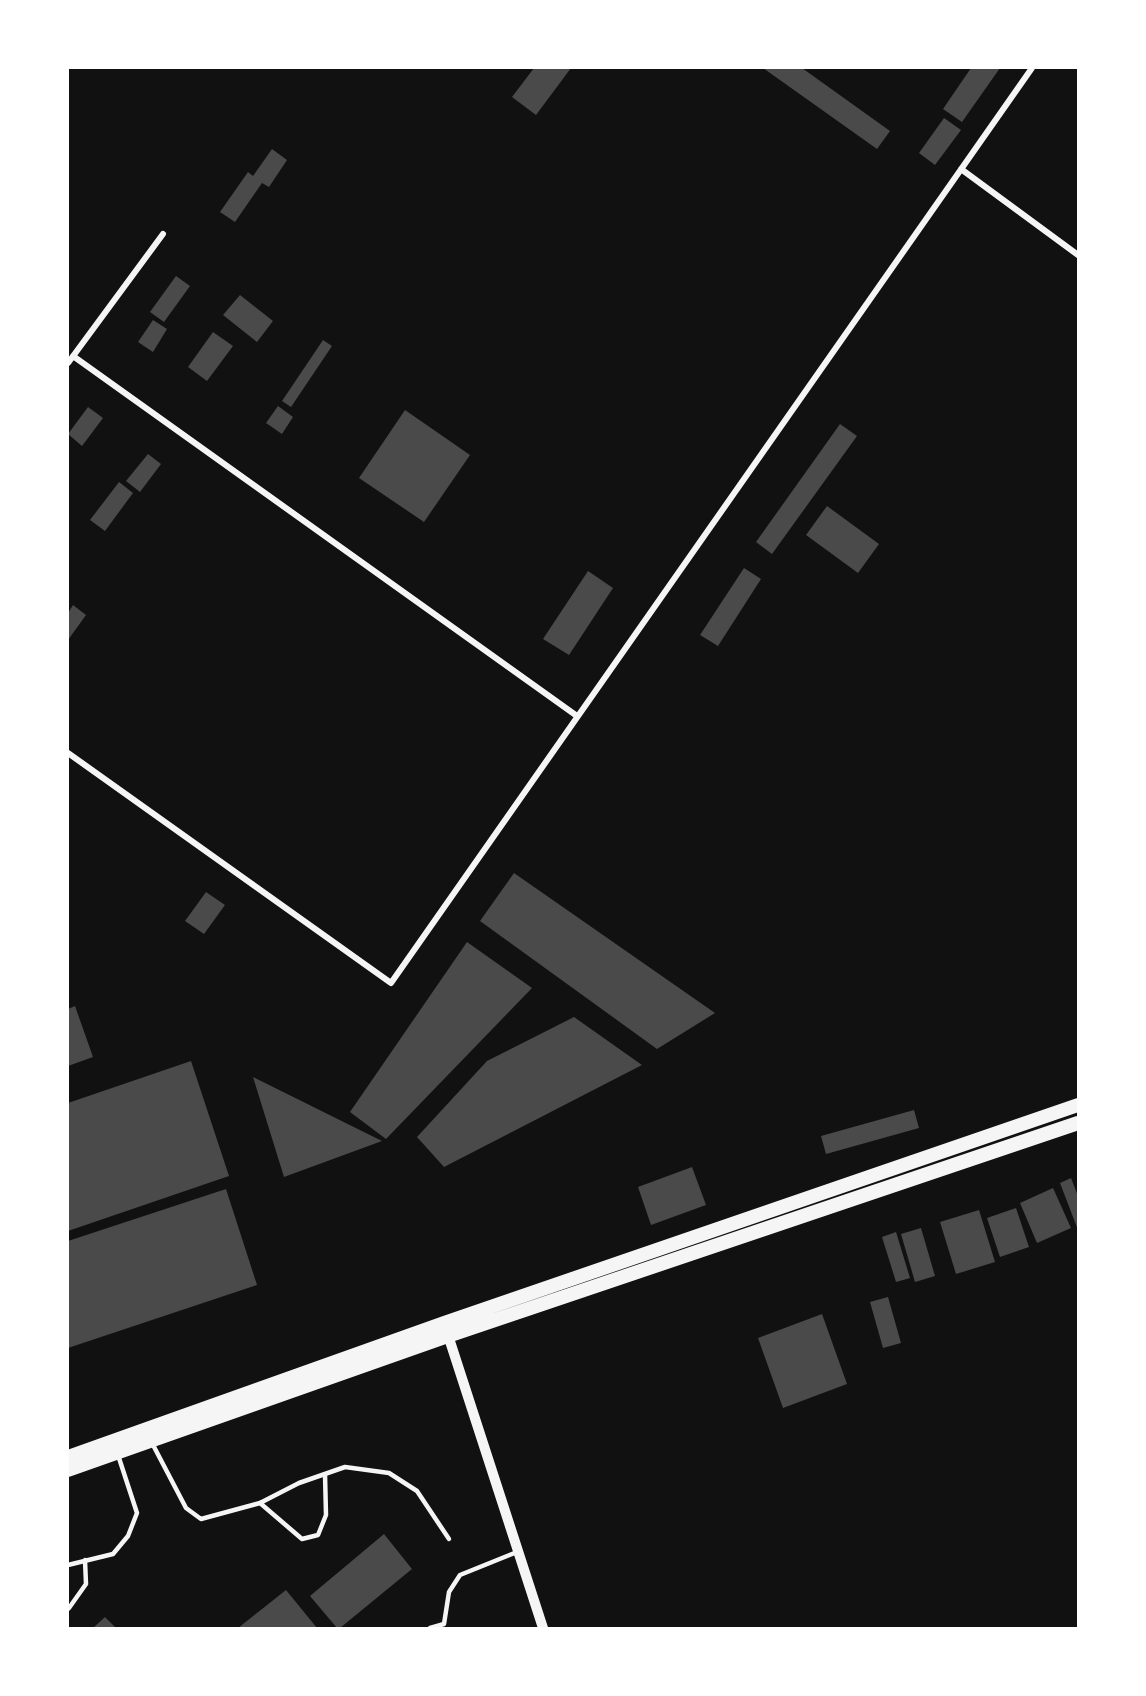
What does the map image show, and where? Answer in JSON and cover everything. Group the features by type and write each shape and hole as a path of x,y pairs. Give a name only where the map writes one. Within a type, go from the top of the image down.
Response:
{"main road":[{"path":"68,1470 446,1330 1078,1105"},
{"path":"68,1457 446,1330 1078,1123"}],"street":[{"path":"68,753 391,983 1032,68"},
{"path":"961,169 1078,255"},
{"path":"68,363 163,234"},
{"path":"73,356 577,716"},
{"path":"446,1330 543,1629"}],"lane":[{"path":"151,1441 186,1508 201,1519 260,1503 299,1483 345,1467 389,1473 417,1491 449,1539"},
{"path":"68,1564 113,1554 128,1536 137,1513 117,1453"},
{"path":"260,1503 302,1539 318,1535 326,1515 325,1474"},
{"path":"430,1629 446,1627 449,1592 460,1575 518,1552"},
{"path":"68,1609 86,1584 85,1560"}],"building":[{"path":"534,68 571,68 536,115 512,97"},
{"path":"763,68 802,68 890,131 877,149"},
{"path":"971,68 1000,68 962,122 943,109"},
{"path":"944,118 961,130 935,165 919,153"},
{"path":"272,149 287,160 269,187 262,183 235,222 220,212 248,172 253,176"},
{"path":"176,276 190,286 164,322 150,312"},
{"path":"240,295 273,321 257,342 223,315"},
{"path":"153,320 167,329 153,352 138,342"},
{"path":"213,332 233,346 207,381 188,367"},
{"path":"323,340 332,346 291,407 282,401"},
{"path":"278,406 293,417 282,434 266,423"},
{"path":"88,407 103,418 82,446 68,434"},
{"path":"405,410 470,455 424,522 359,478"},
{"path":"840,424 857,436 772,554 756,542"},
{"path":"148,454 161,464 140,492 126,481"},
{"path":"119,482 133,493 105,531 90,520"},
{"path":"827,506 879,544 858,573 806,535"},
{"path":"744,568 761,579 718,646 700,635"},
{"path":"588,571 613,588 569,655 543,639"},
{"path":"73,605 86,615 68,640 68,613"},
{"path":"514,873 715,1013 657,1049 480,921"},
{"path":"206,892 225,905 204,934 185,921"},
{"path":"467,942 532,988 386,1139 350,1112"},
{"path":"75,1006 93,1057 68,1066 68,1009"},
{"path":"574,1017 642,1065 444,1167 417,1137 487,1061"},
{"path":"191,1061 229,1176 68,1231 68,1103"},
{"path":"253,1077 382,1141 284,1177"},
{"path":"914,1110 919,1128 826,1154 821,1136"},
{"path":"692,1167 706,1205 651,1225 638,1187"},
{"path":"1071,1178 1078,1196 1078,1230 1060,1183"},
{"path":"1053,1188 1071,1228 1037,1243 1020,1203"},
{"path":"226,1189 257,1285 68,1348 68,1241"},
{"path":"1016,1208 1029,1247 1000,1257 987,1218"},
{"path":"979,1210 995,1262 956,1274 940,1222"},
{"path":"921,1228 935,1276 915,1282 901,1234"},
{"path":"896,1232 910,1278 896,1282 882,1237"},
{"path":"888,1297 901,1343 883,1348 870,1302"},
{"path":"822,1314 847,1384 783,1408 758,1338"},
{"path":"384,1534 412,1569 340,1628 337,1628 310,1596"},
{"path":"286,1590 317,1628 238,1628"},
{"path":"105,1617 116,1628 93,1628"}]}
